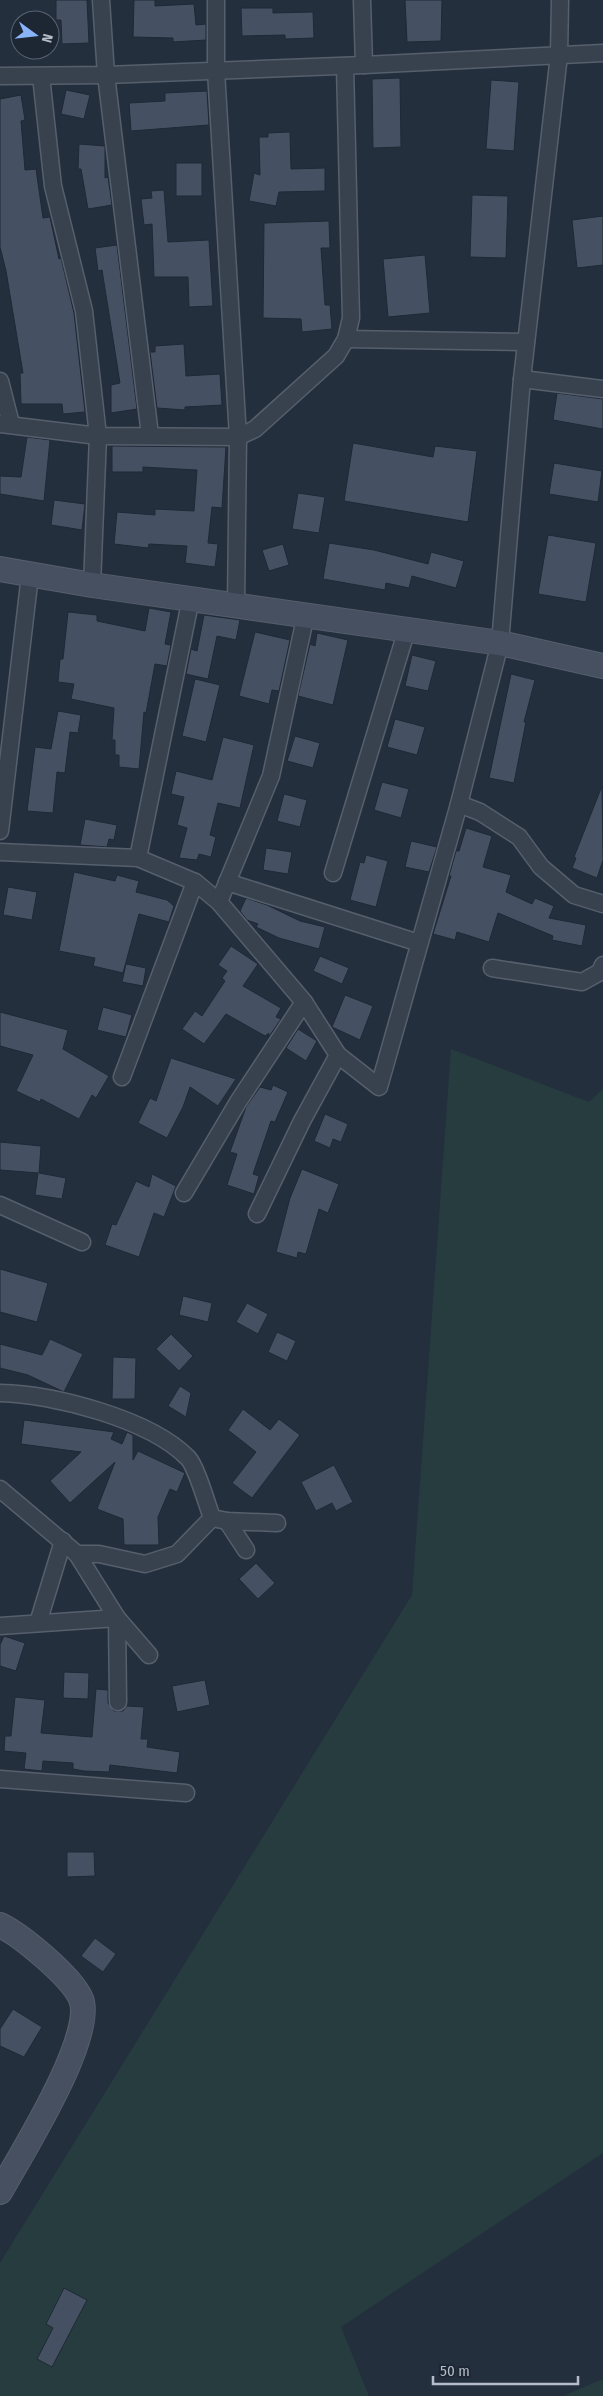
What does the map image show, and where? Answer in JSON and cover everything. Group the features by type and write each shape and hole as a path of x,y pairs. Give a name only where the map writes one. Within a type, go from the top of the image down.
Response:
{"street":[{"path":"101,0 106,75 150,435"},
{"path":"216,0 216,71 238,436 236,606"},
{"path":"362,0 364,65"},
{"path":"0,852 138,858 195,882 219,902 304,1002 338,1055 379,1086 459,804 500,643 522,379 558,55 560,0"},
{"path":"0,76 216,71 603,53"},
{"path":"0,381 6,424 98,436 238,436 255,429 321,370 336,356 346,339 351,318 345,66"},
{"path":"41,76 53,186 84,311 98,436 92,585"},
{"path":"346,339 526,342"},
{"path":"522,379 603,389"},
{"path":"0,569 92,585 500,643 603,666"},
{"path":"0,831 30,575"},
{"path":"138,858 191,598"},
{"path":"219,902 270,776 306,614"},
{"path":"333,873 407,629"},
{"path":"459,804 480,812 519,837 541,867 574,895 603,904"},
{"path":"122,1077 195,882"},
{"path":"227,882 419,943"},
{"path":"492,968 582,982 600,972 603,965"},
{"path":"184,1193 238,1102 304,1002"},
{"path":"257,1214 302,1121 338,1055"},
{"path":"0,1205 82,1242"},
{"path":"0,1393 18,1393 102,1411 150,1430 189,1459 220,1519 246,1550"},
{"path":"0,1489 77,1554 117,1618 149,1655"},
{"path":"77,1554 99,1554 145,1564 177,1554 220,1519 277,1523"},
{"path":"38,1623 63,1542"},
{"path":"0,1626 117,1618"},
{"path":"117,1618 118,1702"},
{"path":"0,1779 186,1793"},
{"path":"0,1925 15,1932 58,1970 81,1999 82,2026 61,2082 0,2192"}],"green space":[{"path":"451,1049 589,1102 603,1089 603,2153 341,2327 369,2396 0,2396 0,2263 412,1595"},
{"path":"603,2379 603,2396 563,2396"}],"building":[{"path":"56,0 87,0 89,43 62,44 60,10 56,10"},
{"path":"134,0 155,0 155,6 194,4 196,25 206,24 206,40 173,42 173,38 133,37"},
{"path":"405,0 442,0 441,41 407,42"},
{"path":"241,8 273,8 273,13 313,12 314,38 285,39 285,35 242,36"},
{"path":"400,78 401,147 373,148 372,79"},
{"path":"491,80 519,82 514,151 486,149"},
{"path":"66,90 90,95 84,119 61,114"},
{"path":"207,91 209,125 131,131 129,103 165,101 165,93"},
{"path":"21,95 25,120 21,121 25,170 36,169 43,218 50,217 59,259 61,258 74,313 85,412 63,414 62,404 21,404 20,373 23,373 6,271 0,247 0,99"},
{"path":"290,132 291,169 325,168 325,191 279,192 276,206 249,201 254,173 260,175 259,137 268,137 268,133"},
{"path":"79,144 105,146 105,178 108,177 112,205 88,209 81,169 78,169"},
{"path":"176,163 202,163 202,196 176,196"},
{"path":"164,190 168,242 209,240 213,306 189,307 188,277 154,277 152,224 144,225 141,199 152,198 151,191"},
{"path":"472,195 508,196 506,258 470,257"},
{"path":"603,216 603,265 577,268 572,220"},
{"path":"329,221 330,248 321,248 325,305 330,305 332,329 302,332 301,319 263,318 264,223"},
{"path":"117,245 137,409 111,413 111,385 120,383 102,270 98,271 95,248"},
{"path":"425,255 430,313 388,317 383,259"},
{"path":"184,344 186,376 220,374 222,405 185,407 185,410 157,408 150,352 155,352 155,346"},
{"path":"557,393 603,399 603,429 553,420"},
{"path":"27,437 50,440 44,501 0,494 0,476 21,477"},
{"path":"353,443 433,457 435,446 477,451 468,522 344,501"},
{"path":"112,446 226,447 222,508 212,507 208,543 218,544 215,567 185,563 187,546 149,544 148,548 114,544 117,512 155,515 155,509 194,511 197,470 143,467 143,472 112,472"},
{"path":"554,463 602,471 598,502 549,494"},
{"path":"298,493 325,497 319,533 292,529"},
{"path":"54,500 85,504 82,530 51,525"},
{"path":"548,535 596,543 586,602 538,594"},
{"path":"329,543 374,550 428,564 431,552 464,561 456,588 412,576 409,588 386,583 385,590 323,579"},
{"path":"283,544 289,565 269,571 262,550"},
{"path":"149,608 171,612 165,644 171,645 167,666 155,664 146,713 144,712 139,769 119,767 119,755 115,755 115,740 112,740 114,708 71,699 74,684 58,682 60,659 63,659 68,612 97,615 97,621 145,631"},
{"path":"204,615 240,620 236,640 217,636 208,679 186,674 191,649 197,651"},
{"path":"255,632 290,640 279,691 272,690 269,704 239,696"},
{"path":"317,633 348,640 333,705 298,696 310,644 315,646"},
{"path":"412,655 436,661 428,691 405,686"},
{"path":"511,674 535,680 524,722 526,722 514,783 489,778"},
{"path":"195,679 220,685 206,742 182,736"},
{"path":"58,711 81,715 78,733 70,732 65,773 57,772 53,813 27,811 35,747 51,749"},
{"path":"395,719 425,727 417,755 387,747"},
{"path":"295,736 320,743 313,768 287,761"},
{"path":"223,737 254,745 240,808 218,803 210,835 216,837 211,857 199,854 197,860 179,858 187,828 177,825 184,797 171,794 176,771 212,780"},
{"path":"382,782 409,789 401,818 374,810"},
{"path":"602,786 603,860 597,878 572,868 576,858 574,857"},
{"path":"284,794 307,800 300,827 277,821"},
{"path":"85,819 117,825 114,840 109,839 107,847 80,845"},
{"path":"466,828 492,836 483,867 511,875 506,892 532,904 535,898 554,906 549,918 586,925 582,946 552,940 553,936 498,913 489,942 457,932 455,940 433,934 451,876 449,876 456,851 459,851"},
{"path":"411,841 437,847 429,872 405,867"},
{"path":"266,848 292,852 288,874 263,870"},
{"path":"366,855 388,861 376,907 350,900 360,862 364,863"},
{"path":"74,872 115,881 117,875 139,881 136,892 167,900 174,906 169,922 139,914 123,973 93,966 95,958 59,951"},
{"path":"8,887 37,892 32,920 3,915"},
{"path":"246,898 267,905 300,921 325,927 319,949 279,938 256,927 258,924 247,920 240,911"},
{"path":"231,946 258,964 243,986 281,1008 276,1017 281,1019 268,1038 269,1033 265,1036 226,1014 204,1044 182,1029 195,1011 202,1016 225,981 222,978 227,971 218,965"},
{"path":"320,956 349,968 342,984 313,971"},
{"path":"126,964 146,968 143,986 122,982"},
{"path":"345,995 373,1006 360,1040 332,1027"},
{"path":"103,1007 132,1015 126,1037 97,1030"},
{"path":"0,1012 68,1030 63,1049 109,1076 96,1098 92,1095 79,1119 41,1099 40,1102 16,1091 33,1055 0,1046"},
{"path":"298,1029 317,1041 306,1061 286,1048"},
{"path":"171,1058 236,1079 218,1106 190,1087 183,1107 167,1138 138,1123 150,1098 156,1101"},
{"path":"273,1085 288,1092 275,1122 271,1121 253,1174 259,1176 254,1194 227,1185 237,1154 230,1152 246,1107 260,1087 271,1090"},
{"path":"325,1114 348,1124 341,1142 333,1139 330,1148 314,1141"},
{"path":"0,1142 41,1146 39,1173 66,1178 62,1199 35,1195 38,1173 0,1170"},
{"path":"302,1169 339,1184 328,1213 319,1209 306,1254 298,1252 297,1258 276,1252 290,1198"},
{"path":"152,1174 176,1186 164,1217 154,1213 139,1257 105,1245 112,1224 116,1225 136,1181 149,1187"},
{"path":"0,1269 48,1283 37,1322 0,1312"},
{"path":"183,1296 212,1303 208,1322 179,1315"},
{"path":"247,1303 268,1314 258,1334 236,1322"},
{"path":"277,1332 296,1341 287,1361 268,1352"},
{"path":"171,1334 193,1356 179,1371 156,1349"},
{"path":"50,1339 83,1354 64,1392 28,1375 0,1368 0,1344 42,1355"},
{"path":"113,1357 136,1358 135,1399 112,1399"},
{"path":"180,1386 191,1393 186,1417 168,1406"},
{"path":"243,1409 270,1430 279,1419 300,1435 252,1498 232,1483 256,1452 228,1430"},
{"path":"24,1420 114,1432 111,1439 122,1444 127,1432 133,1435 133,1460 138,1451 185,1473 177,1492 170,1489 158,1517 159,1545 124,1545 123,1519 97,1509 115,1462 70,1503 50,1481 81,1452 21,1444"},
{"path":"334,1465 353,1502 336,1511 332,1503 316,1511 301,1482"},
{"path":"256,1563 275,1583 258,1599 239,1579"},
{"path":"4,1636 25,1643 16,1671 0,1666 0,1645"},
{"path":"64,1672 89,1673 88,1699 63,1698"},
{"path":"205,1680 210,1705 177,1712 172,1686"},
{"path":"96,1689 108,1690 108,1703 114,1711 123,1711 127,1706 144,1707 141,1739 148,1739 147,1747 180,1752 177,1773 110,1765 109,1772 84,1771 73,1769 73,1763 43,1761 42,1771 24,1769 26,1753 4,1751 5,1736 11,1736 15,1697 45,1700 41,1733 92,1737"},
{"path":"67,1852 94,1852 95,1876 67,1877"},
{"path":"95,1938 116,1954 103,1972 81,1956"},
{"path":"13,2009 42,2027 24,2057 0,2046 0,2029"},
{"path":"64,2288 87,2300 52,2367 37,2359 53,2328 46,2324"}]}
